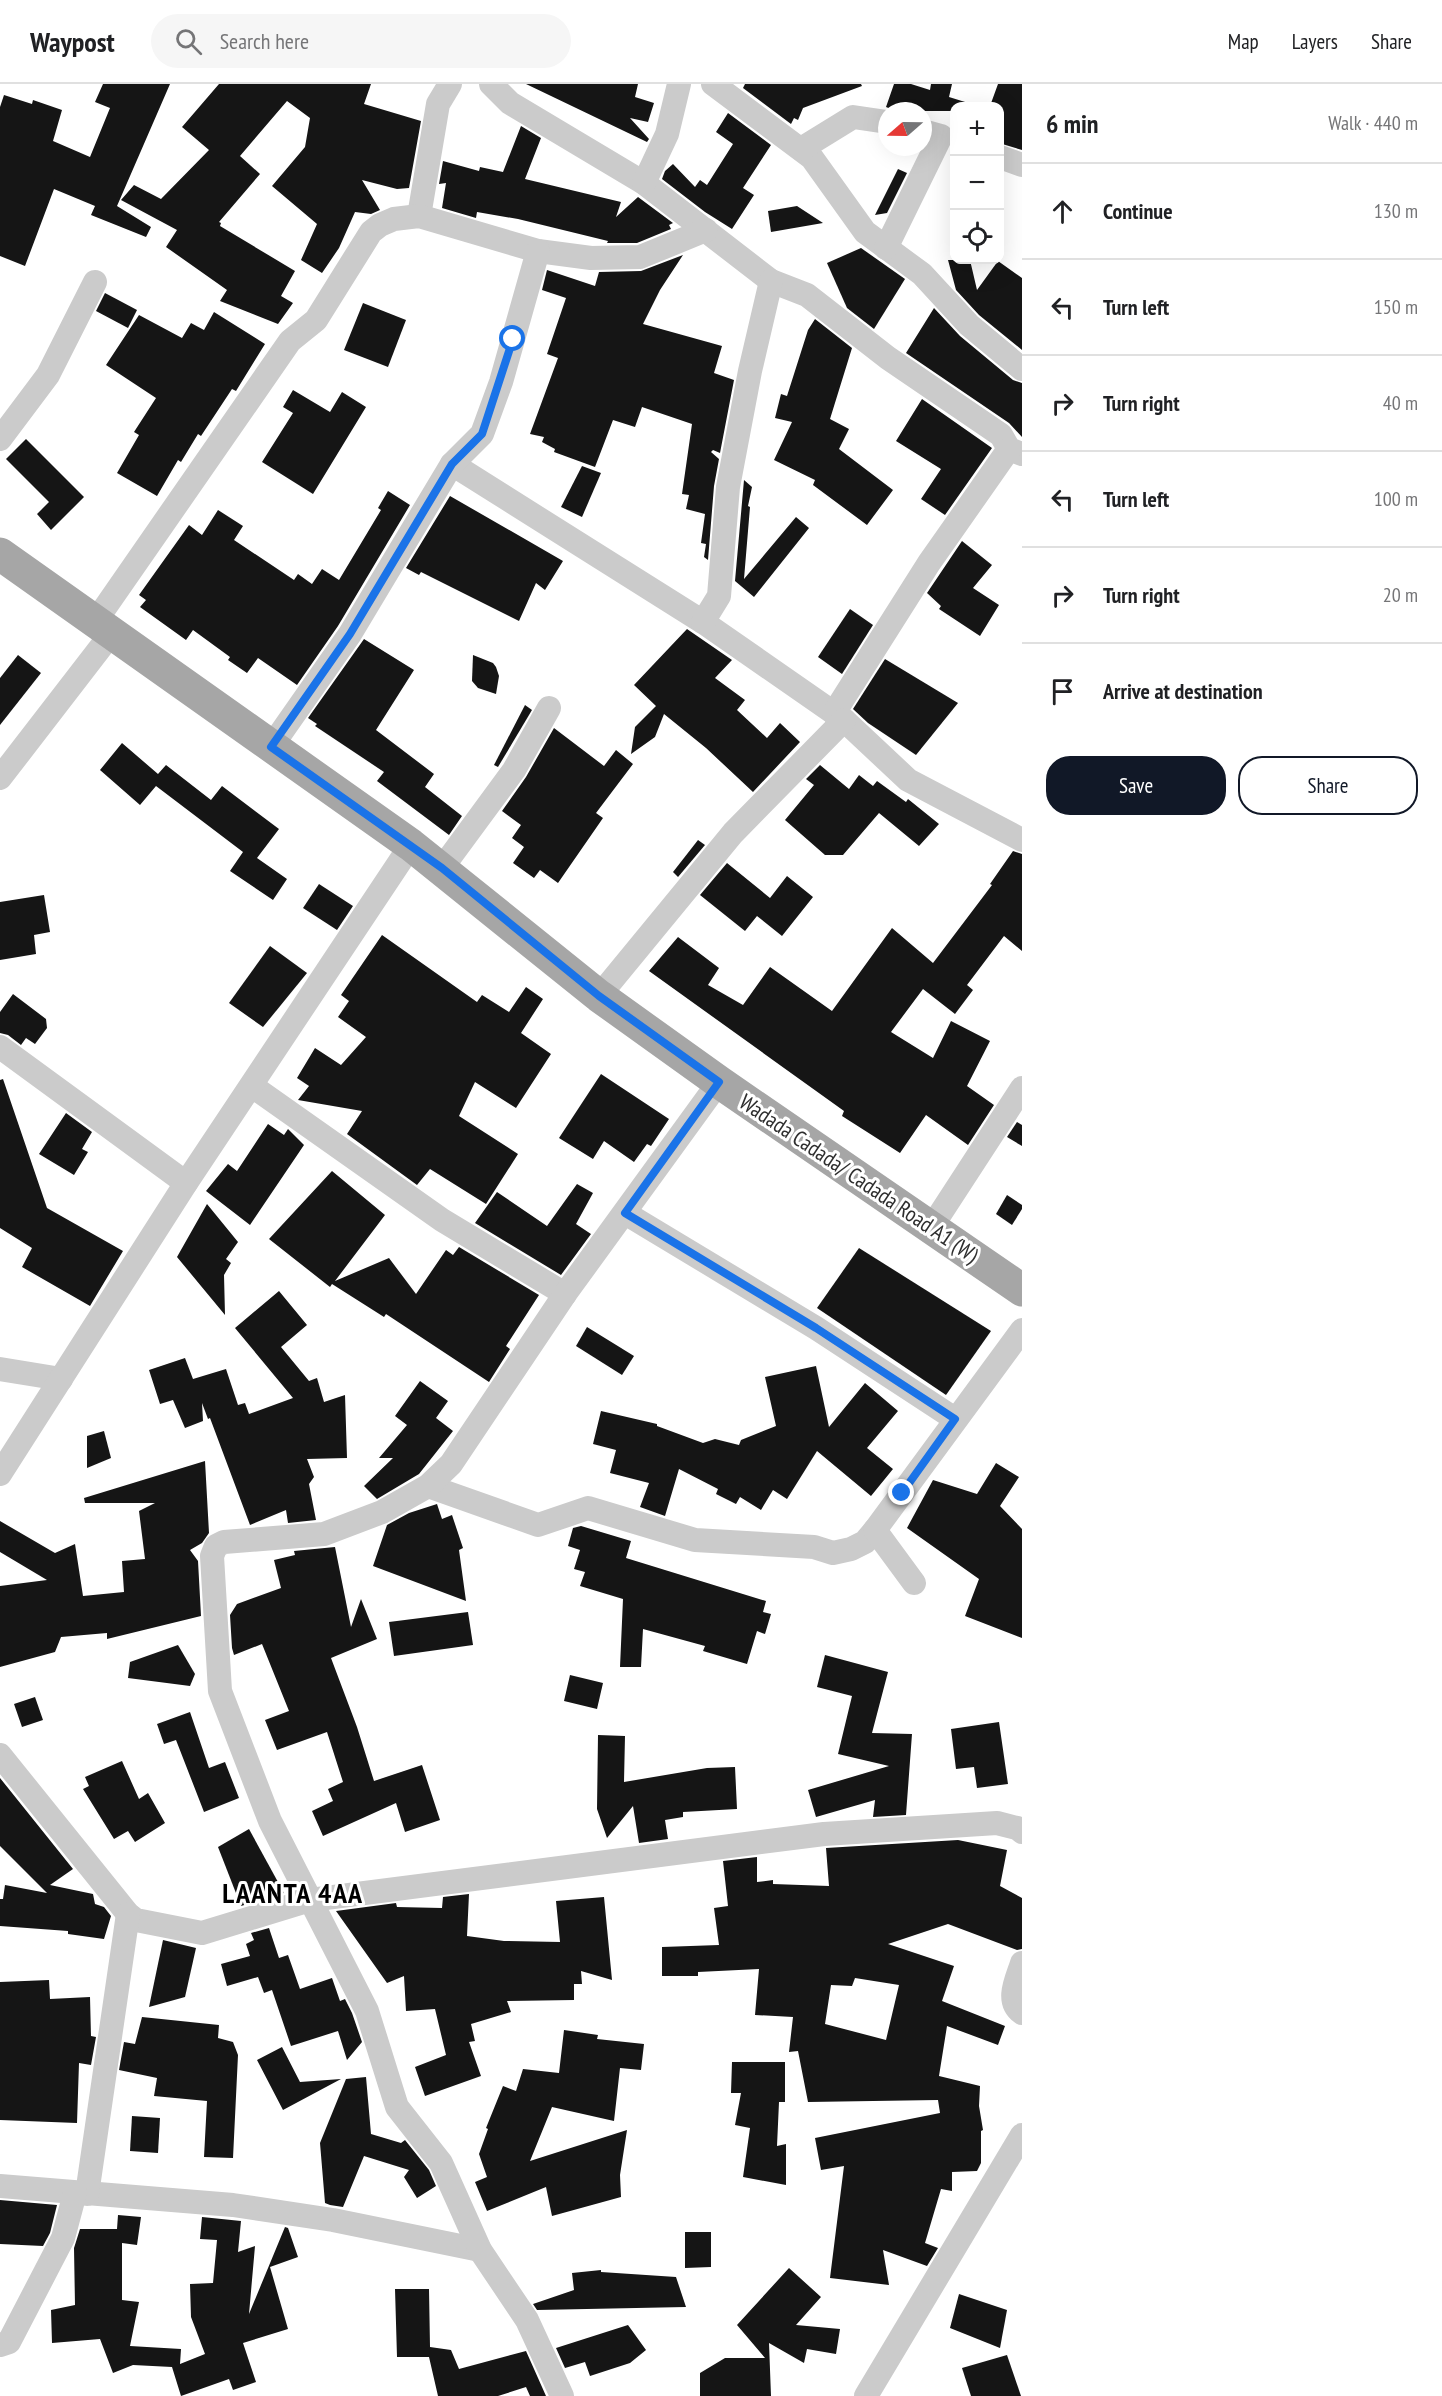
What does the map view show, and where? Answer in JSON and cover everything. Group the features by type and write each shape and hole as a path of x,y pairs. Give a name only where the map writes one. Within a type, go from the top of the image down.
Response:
{"main road":[{"name":"Wadada Cadada/ Cadada Road A1 (W)","path":"0,554 411,845 599,996 719,1082 1022,1290"}],"street":[{"path":"419,216 438,104 450,84"},
{"path":"491,84 510,103 644,183 771,281 807,294 888,358 1001,435 1015,452 929,563 839,716 733,833 599,996"},
{"path":"644,183 667,134 679,84"},
{"path":"713,84 812,158 865,232 922,274 969,325 1022,369"},
{"path":"801,150 853,117 878,120"},
{"path":"886,248 939,136"},
{"path":"1004,159 1022,165"},
{"path":"0,778 103,628 290,341 316,320 371,232 380,225 394,219 419,216 538,251 591,258 640,257 706,230"},
{"path":"271,747 350,634 452,464 482,434 501,382 538,251"},
{"path":"703,622 718,596 728,487 750,371 771,281"},
{"path":"0,439 48,375 95,282"},
{"path":"452,464 703,622 839,716 908,780 1022,840"},
{"path":"442,868 514,770 549,708"},
{"path":"0,1474 186,1183 411,845"},
{"path":"0,1047 186,1183"},
{"path":"562,2396 527,2320 480,2250 441,2163 398,2107 367,2011 270,1821 220,1691 212,1557 216,1546 224,1542 324,1534 382,1512 428,1486 450,1464 565,1294 719,1082"},
{"path":"252,1086 442,1220 565,1294"},
{"path":"931,1228 1022,1088"},
{"path":"625,1213 816,1328 955,1419"},
{"path":"428,1486 538,1525 588,1508 695,1540 814,1546 833,1553 851,1549 865,1542 875,1530 1022,1330"},
{"path":"0,1369 61,1379"},
{"path":"875,1530 914,1584"},
{"path":"0,1755 128,1914 136,1920 202,1933 310,1900 824,1834 997,1823 1017,1828 1022,1832"},
{"path":"0,2345 9,2342 63,2238 81,2194 128,1914"},
{"path":"1022,1964 1013,1990 1014,2001 1022,2013"},
{"path":"866,2396 1022,2135"},
{"path":"0,2186 233,2205 333,2220 480,2250"}],"building":[{"path":"103,84 170,84 117,206 151,227 146,237 91,215 95,206 54,189 25,266 0,256 0,107 4,95 32,104 33,100 62,110 53,141 90,157 110,108 95,102"},
{"path":"219,84 371,84 364,104 421,121 409,188 397,189 362,180 380,210 371,214 355,212 339,248 322,273 301,260 317,224 272,186 305,147 310,118 287,101 240,156 260,174 219,222 220,226 295,271 281,296 293,303 278,324 220,301 227,290 166,247 177,230 121,200 134,185 161,199 209,150 182,127"},
{"path":"526,84 638,84 635,97 654,103 648,122 630,118 649,139 647,142"},
{"path":"745,84 861,84 862,86 803,108 798,120 794,118 791,124 743,88"},
{"path":"894,84 911,84 930,90 931,84 952,84 949,97 965,102 950,102 950,111 932,111 932,102 888,102"},
{"path":"998,84 1022,84 1022,150 1004,145 1004,102 991,102"},
{"path":"728,113 771,145 743,188 754,195 732,229 705,212 662,179 665,171 673,164 695,187 700,180 707,185 733,144 716,132"},
{"path":"521,126 541,138 525,179 621,202 616,217 638,197 673,223 669,225 671,229 637,243 607,243 608,241 518,219 477,212 476,218 442,208 446,183 439,184 443,161 479,171 480,167 503,172"},
{"path":"898,169 907,173 887,213 875,215"},
{"path":"797,206 823,223 771,232 768,211"},
{"path":"861,248 905,279 874,329 847,308 827,263"},
{"path":"683,255 660,290 643,324 722,346 714,373 734,380 720,453 713,450 711,452 719,459 714,486 708,560 704,557 706,544 701,543 705,514 686,509 689,495 682,494 692,424 642,407 635,427 613,420 595,467 554,452 555,449 542,442 544,437 530,434 558,358 547,354 566,298 542,290 547,270 595,286 599,272 641,271"},
{"path":"948,260 950,264 971,264 977,290 996,264 1002,264 1022,278 1022,350 979,315 956,290"},
{"path":"105,293 137,310 128,328 96,311"},
{"path":"363,303 406,320 388,367 344,350"},
{"path":"934,308 960,336 1013,380 1022,383 1022,437 1009,423 906,353"},
{"path":"214,312 265,344 236,391 232,389 201,436 198,434 181,462 178,460 157,496 117,473 139,435 134,432 156,398 106,365 139,315 182,338 191,323 204,330"},
{"path":"815,319 852,348 830,419 849,429 839,449 893,490 867,525 813,485 815,480 774,460 792,422 775,418 781,394 787,396 808,330"},
{"path":"293,390 330,412 342,392 366,407 313,494 262,462 293,413 283,407"},
{"path":"922,399 992,448 945,515 921,499 941,469 896,441"},
{"path":"26,439 84,497 51,530 37,514 49,502 6,459"},
{"path":"582,466 601,473 582,517 561,507"},
{"path":"744,480 752,487 748,506 750,507 744,579 796,517 809,528 754,597 735,581"},
{"path":"388,491 410,505 338,626 297,685 258,658 247,673 228,660 230,657 193,630 186,640 140,607 146,600 139,595 189,525 202,535 218,510 243,526 234,540 294,580 298,574 312,584 322,569 339,580 381,510 378,508"},
{"path":"450,496 563,561 545,590 536,583 519,621 421,572 419,575 406,568"},
{"path":"962,541 992,565 973,588 999,605 980,636 939,609 941,606 927,593"},
{"path":"850,609 873,625 842,674 818,657"},
{"path":"687,629 732,660 715,678 745,700 737,710 767,738 780,723 800,742 753,792 706,748 664,714 655,737 631,754 635,727 656,706 634,685"},
{"path":"364,639 414,670 376,730 434,774 425,787 462,816 449,835 377,781 384,772 315,726 317,724 308,718"},
{"path":"18,655 41,673 0,725 0,678"},
{"path":"473,655 493,663 496,667 499,676 496,694 478,688 472,681"},
{"path":"885,659 958,703 916,755 868,723 853,709"},
{"path":"525,705 532,710 498,767 494,765"},
{"path":"554,728 604,766 616,750 633,764 596,813 603,818 558,883 540,870 534,878 513,863 524,847 512,838 521,825 502,811 526,777"},
{"path":"122,743 158,774 166,765 211,800 222,786 279,829 257,858 287,879 273,900 230,871 243,852 156,786 140,805 100,770"},
{"path":"820,765 849,789 859,775 873,786 877,781 906,802 908,799 939,824 919,846 879,813 843,855 825,855 785,820 814,785 806,779"},
{"path":"698,840 705,845 678,877 673,872"},
{"path":"1013,851 1022,854 1022,951 1004,936 967,985 973,990 955,1014 923,989 891,1032 933,1058 951,1021 990,1041 967,1086 994,1105 968,1145 926,1115 900,1153 842,1116 844,1111 649,971 678,937 719,968 708,985 743,1005 770,967 832,1011 892,928 933,963 992,885 990,884"},
{"path":"727,863 770,898 787,876 813,897 782,936 757,916 745,931 700,895"},
{"path":"319,884 353,906 337,930 303,908"},
{"path":"44,895 50,932 34,935 36,954 0,960 0,902"},
{"path":"382,935 477,1002 482,995 509,1012 526,987 543,999 521,1033 551,1054 516,1108 475,1082 459,1116 518,1154 486,1204 430,1169 417,1185 347,1134 362,1111 298,1100 309,1086 297,1078 315,1048 341,1065 366,1037 338,1017 349,1001 341,995"},
{"path":"270,946 307,973 263,1027 229,1003"},
{"path":"13,994 46,1019 47,1028 35,1044 26,1038 21,1045 8,1035 0,1033 0,1012"},
{"path":"601,1074 669,1119 651,1146 647,1144 634,1162 604,1141 593,1159 559,1138"},
{"path":"3,1079 47,1208 123,1251 90,1306 22,1267 32,1248 0,1228 0,1080"},
{"path":"66,1113 92,1132 82,1149 88,1152 74,1175 39,1154"},
{"path":"1017,1122 1022,1125 1022,1146 1007,1137"},
{"path":"268,1124 284,1135 288,1129 304,1145 250,1225 206,1191 228,1164 237,1171"},
{"path":"332,1171 385,1215 335,1281 389,1258 416,1294 446,1250 453,1255 459,1247 539,1295 506,1346 510,1349 489,1382 386,1314 384,1317 332,1284 330,1287 269,1239"},
{"path":"577,1184 593,1193 576,1224 591,1234 561,1275 475,1223 497,1192 547,1226"},
{"path":"1007,1195 1022,1205 1012,1225 996,1214"},
{"path":"207,1204 238,1242 226,1259 231,1263 224,1275 225,1315 177,1257"},
{"path":"859,1248 991,1331 946,1395 817,1308"},
{"path":"279,1291 307,1325 281,1347 309,1381 317,1378 324,1402 345,1395 347,1458 307,1459 314,1477 309,1484 316,1520 288,1523 286,1510 250,1525 210,1418 208,1419 202,1403 203,1421 185,1428 173,1400 160,1404 149,1370 185,1358 193,1379 226,1369 238,1405 245,1403 249,1414 293,1398 235,1328"},
{"path":"587,1327 634,1356 622,1375 576,1346"},
{"path":"816,1366 829,1427 865,1383 898,1411 867,1448 893,1469 871,1496 817,1451 787,1499 773,1490 761,1510 740,1497 736,1504 716,1494 718,1489 679,1469 665,1516 640,1507 649,1483 610,1473 616,1450 593,1444 601,1411 657,1424 657,1426 703,1443 715,1439 739,1445 741,1440 776,1426 765,1377"},
{"path":"420,1381 448,1401 436,1418 453,1431 419,1474 377,1499 364,1486 393,1458 379,1458 407,1425 395,1416"},
{"path":"104,1431 111,1458 87,1468 87,1436"},
{"path":"205,1461 209,1533 202,1543 190,1550 198,1561 201,1616 107,1639 107,1633 61,1637 55,1652 0,1667 0,1586 47,1580 0,1552 0,1521 55,1553 75,1544 83,1596 124,1592 122,1561 145,1559 139,1511 155,1503 85,1503 84,1498"},
{"path":"996,1463 1019,1477 1000,1506 1022,1529 1022,1638 965,1616 979,1579 907,1528 933,1480 977,1494"},
{"path":"437,1504 442,1519 452,1515 463,1548 459,1550 466,1601 373,1566 387,1525 409,1513"},
{"path":"581,1526 631,1541 626,1558 766,1601 763,1612 771,1614 765,1634 757,1631 747,1664 703,1651 705,1646 643,1629 641,1667 620,1667 623,1599 580,1586 585,1572 574,1569 580,1550 568,1546 573,1528"},
{"path":"335,1547 351,1627 361,1599 377,1639 331,1658 374,1781 422,1765 440,1820 405,1832 396,1803 323,1836 312,1811 333,1801 328,1789 343,1782 327,1732 277,1750 265,1720 289,1711 262,1644 234,1655 232,1648 230,1615 237,1604 281,1588 274,1560 295,1555 294,1551"},
{"path":"468,1612 473,1645 394,1656 389,1622"},
{"path":"178,1645 195,1674 190,1686 128,1678 130,1662"},
{"path":"825,1655 888,1672 872,1733 912,1734 906,1815 873,1817 875,1800 816,1817 808,1790 889,1766 838,1754 852,1696 817,1687"},
{"path":"570,1675 603,1683 597,1709 564,1701"},
{"path":"35,1697 43,1720 22,1727 14,1704"},
{"path":"190,1712 209,1768 225,1762 239,1798 204,1812 176,1740 164,1744 157,1724"},
{"path":"999,1722 1008,1784 977,1788 974,1767 956,1769 951,1729"},
{"path":"598,1735 625,1736 624,1782 707,1768 735,1767 737,1809 683,1812 683,1817 665,1820 668,1839 639,1843 633,1806 607,1838 597,1809"},
{"path":"122,1761 139,1799 148,1793 165,1823 135,1842 128,1831 114,1839 83,1789 89,1786 85,1777"},
{"path":"0,1778 73,1869 50,1885 93,1894 95,1904 104,1907 111,1916 104,1939 68,1934 68,1931 0,1926 0,1899 3,1899 5,1885 47,1893 0,1846"},
{"path":"249,1829 284,1893 241,1906 218,1847"},
{"path":"958,1840 1007,1850 1000,1886 1022,1898 1022,1949 1017,1950 948,1924 888,1944 954,1966 942,2001 1005,2026 998,2045 947,2026 939,2076 980,2086 979,2106 983,2130 981,2131 981,2163 977,2171 952,2172 952,2191 941,2189 925,2243 938,2248 927,2266 883,2250 889,2285 830,2278 844,2166 821,2170 815,2138 940,2113 938,2100 808,2102 798,2051 789,2052 793,2017 755,2015 759,1969 698,1972 698,1976 662,1976 662,1947 719,1945 714,1908 728,1906 723,1861 757,1857 757,1882 773,1880 773,1884 829,1886 826,1848","holes":["855,1978 899,1985 886,2040 825,2024 831,1985 852,1986"]},
{"path":"469,1894 467,1936 504,1941 560,1942 556,1901 604,1897 612,1980 581,1971 582,1984 574,1984 574,2000 507,2001 511,2012 471,2024 475,2041 469,2042 481,2076 425,2096 415,2067 446,2055 435,2009 406,2011 404,1976 387,1983 336,1911 396,1903 397,1907 442,1908 443,1897"},
{"path":"269,1928 279,1958 288,1955 300,1989 332,1978 340,2001 345,1999 362,2042 347,2060 338,2031 291,2046 272,1990 264,1993 258,1977 227,1986 221,1964 250,1956 246,1944 254,1940 251,1933"},
{"path":"163,1940 196,1948 185,1997 149,2007"},
{"path":"49,1980 50,1999 90,1997 91,2036 96,2037 91,2065 79,2063 77,2123 0,2120 0,1982"},
{"path":"142,2017 219,2025 218,2038 233,2042 238,2055 233,2158 204,2157 207,2101 154,2096 157,2078 119,2070 124,2042 135,2044"},
{"path":"564,2030 598,2035 597,2039 644,2044 641,2070 620,2068 614,2121 552,2107 530,2161 627,2130 620,2175 621,2197 552,2216 546,2187 487,2211 475,2182 487,2177 479,2154 488,2129 486,2128 503,2086 516,2091 523,2069 559,2073"},
{"path":"282,2047 300,2082 341,2079 283,2110 257,2060"},
{"path":"732,2062 785,2062 785,2102 779,2102 777,2146 786,2144 786,2185 743,2177 750,2128 735,2125 741,2093 731,2093"},
{"path":"366,2077 371,2134 401,2143 405,2140 429,2170 436,2186 417,2198 404,2177 409,2170 364,2156 343,2207 330,2205 325,2203 320,2143 346,2079"},
{"path":"132,2116 160,2118 158,2153 130,2151"},
{"path":"0,2200 57,2205 50,2233 43,2246 0,2244"},
{"path":"118,2215 141,2217 137,2245 122,2243 122,2300 139,2302 130,2346 181,2349 180,2364 205,2354 191,2317 190,2284 213,2283 217,2240 200,2239 202,2217 241,2221 238,2252 255,2246 249,2314 285,2227 288,2228 298,2257 270,2267 288,2329 243,2343 256,2382 233,2390 229,2379 181,2396 172,2367 133,2365 113,2373 100,2339 52,2343 51,2310 75,2305 74,2248 80,2229 117,2229"},
{"path":"685,2232 711,2232 711,2267 685,2268"},
{"path":"789,2268 821,2297 796,2325 840,2329 836,2354 807,2349 804,2363 769,2343 771,2396 700,2396 700,2373 725,2358 765,2358 737,2325"},
{"path":"601,2270 601,2272 676,2277 686,2307 537,2310 533,2304 574,2290 572,2273"},
{"path":"395,2289 429,2289 430,2347 451,2350 459,2369 526,2351 546,2396 530,2396 526,2387 498,2396 438,2396 429,2357 397,2357"},
{"path":"959,2294 1007,2310 1000,2348 950,2328"},
{"path":"628,2325 646,2350 630,2363 590,2376 585,2362 565,2368 556,2348"},
{"path":"1007,2355 1021,2396 971,2396 962,2368"}],"district":[{"name":"LAANTA 4AA","path":"293,1893"}],"route":[{"path":"513,339 501,382 482,434 452,464 350,634 271,747 442,868 599,996 719,1082 625,1213 816,1328 955,1419 902,1493"}]}
